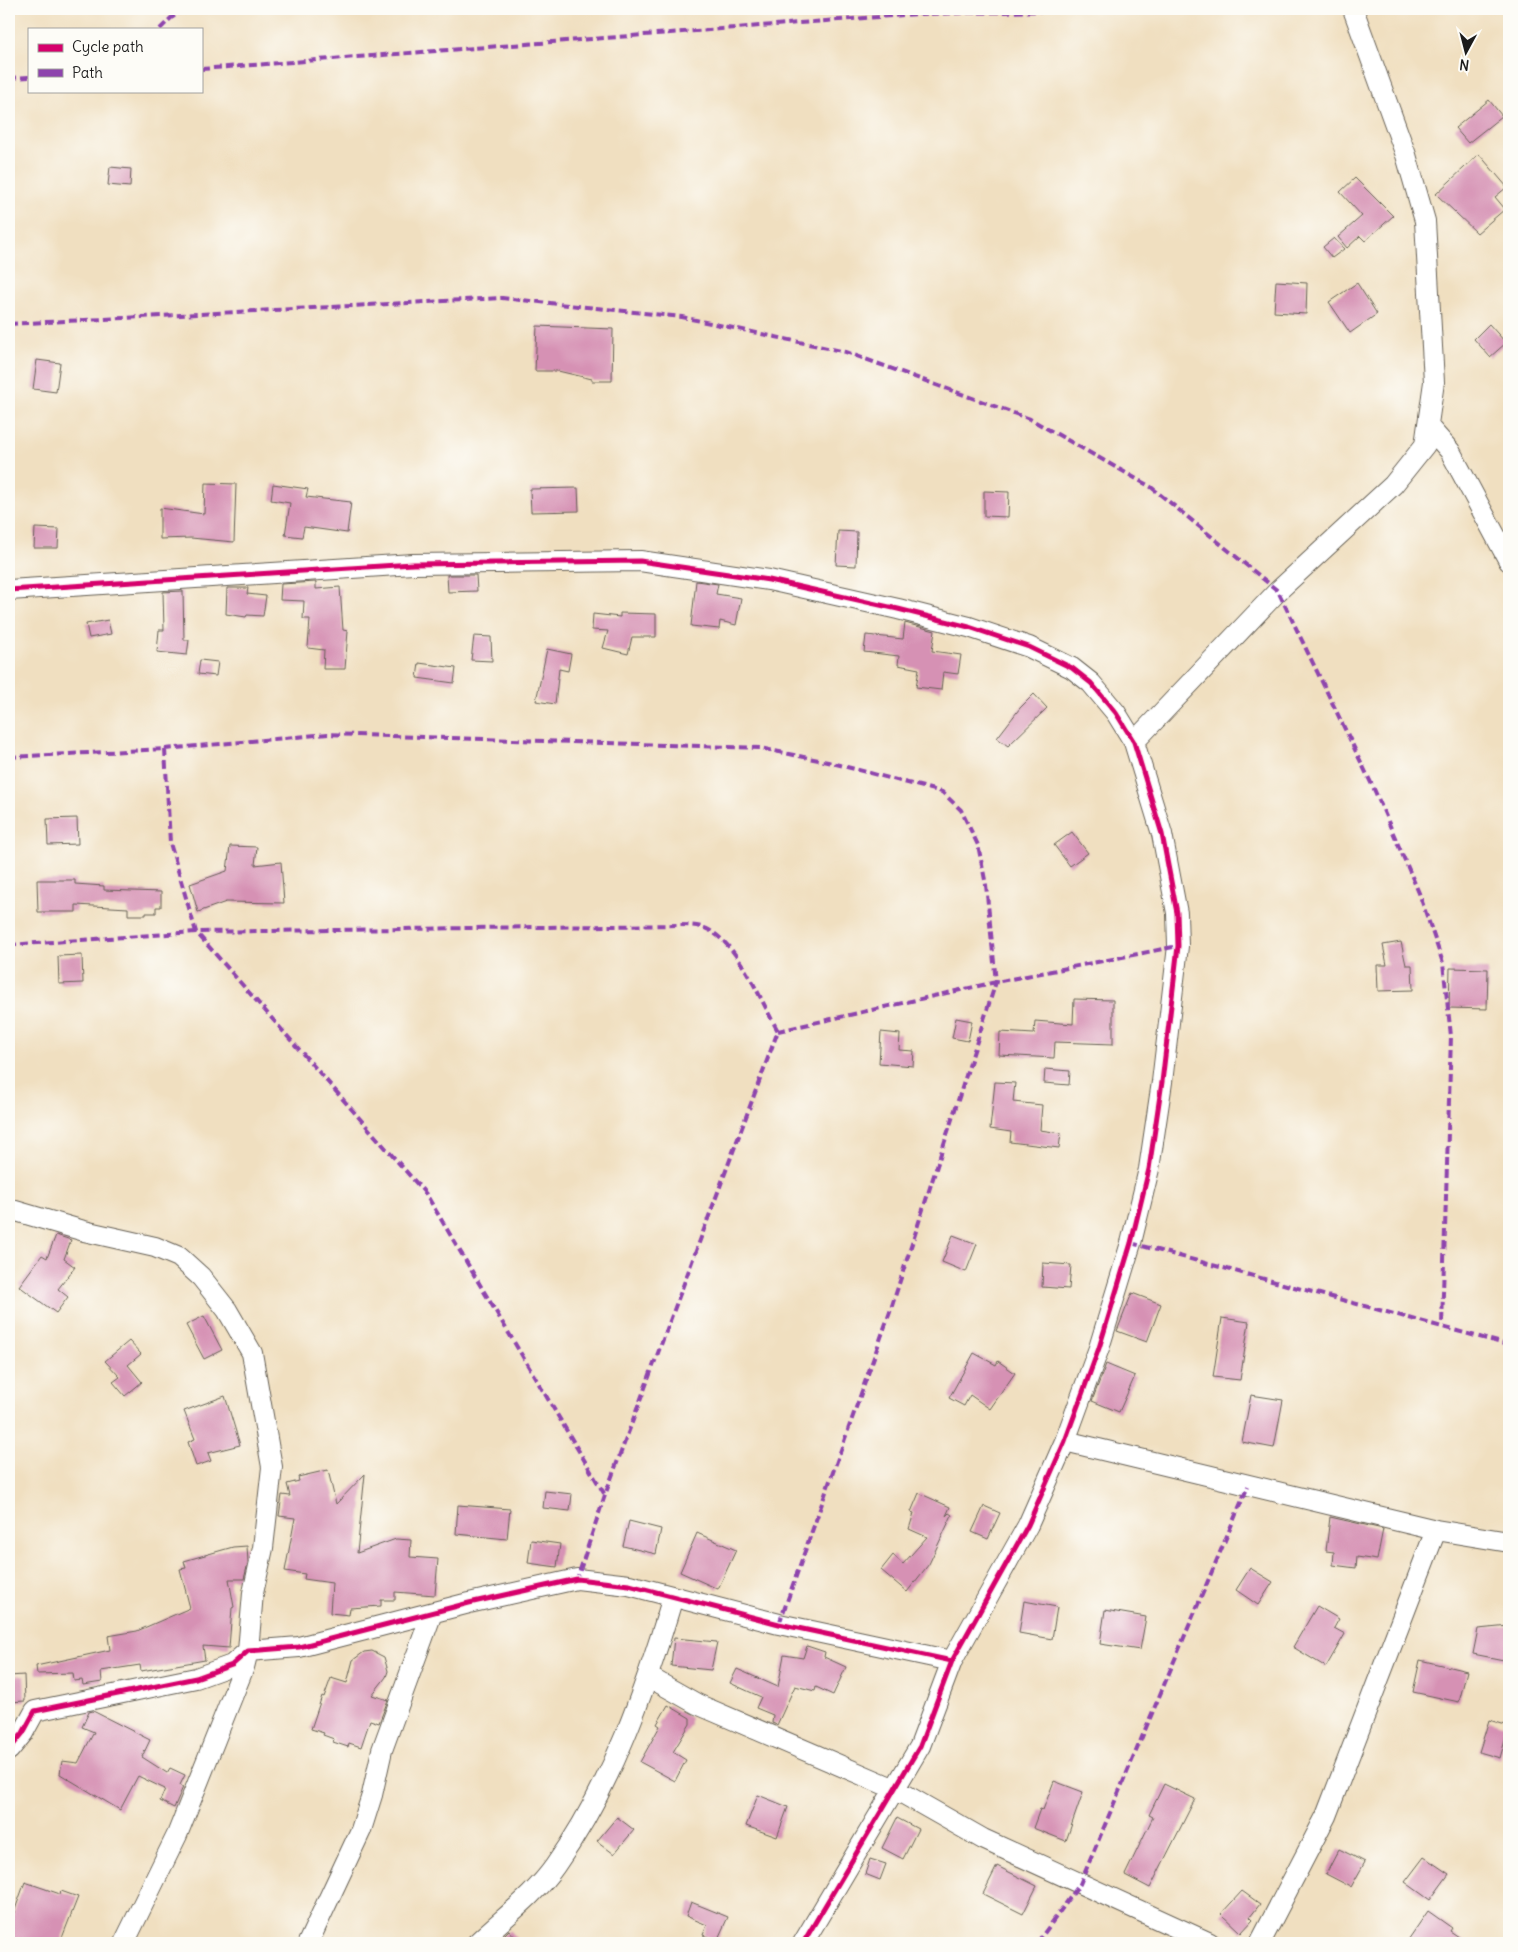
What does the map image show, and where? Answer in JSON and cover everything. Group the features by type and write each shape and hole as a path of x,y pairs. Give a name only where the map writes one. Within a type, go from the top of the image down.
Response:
{"street":[{"path":"1134,742 1278,591 1393,485 1424,445 1434,382 1425,220 1406,154 1353,9"},
{"path":"1428,426 1450,451 1509,561"},
{"path":"9,590 413,564 640,561 769,580 969,627 1029,647 1072,668 1091,683 1116,713 1134,742 1162,834 1177,913 1178,946 1149,1170 1130,1243 1099,1348 1065,1441 1028,1525 952,1661 920,1746 803,1943"},
{"path":"9,1209 84,1231 155,1247 179,1257 201,1277 227,1310 252,1353 272,1467 264,1548 254,1594 248,1651 218,1734 177,1835 124,1943"},
{"path":"1065,1441 1436,1530 1509,1542"},
{"path":"1260,1943 1326,1816 1436,1530"},
{"path":"9,1750 23,1733 35,1711 196,1678 232,1665 248,1651 299,1647 577,1579 629,1585 779,1624 952,1661"},
{"path":"477,1943 532,1894 555,1866 586,1816 622,1743 649,1676 673,1597"},
{"path":"308,1943 361,1830 372,1796 382,1750 432,1613"},
{"path":"649,1676 697,1704 895,1788 983,1839 1210,1943"}],"building":[{"path":"1489,100 1502,116 1468,143 1455,128"},
{"path":"1479,154 1507,187 1495,197 1505,209 1477,233 1436,194"},
{"path":"110,167 131,169 130,187 108,185"},
{"path":"1355,178 1393,216 1365,241 1360,236 1347,248 1338,237 1362,216 1340,192"},
{"path":"1334,238 1344,249 1332,258 1323,247"},
{"path":"1276,281 1307,283 1306,314 1274,312"},
{"path":"1357,283 1377,314 1350,333 1329,302"},
{"path":"1489,324 1506,343 1490,357 1474,339"},
{"path":"537,326 613,329 612,381 592,381 592,379 558,371 535,371"},
{"path":"37,360 60,363 56,392 33,389"},
{"path":"205,483 236,484 234,542 191,538 160,539 160,508 204,514"},
{"path":"273,484 308,489 306,497 351,502 347,533 304,527 302,537 285,535 290,503 271,500"},
{"path":"578,488 579,511 531,512 530,489"},
{"path":"984,491 1009,492 1008,517 984,516"},
{"path":"35,528 59,529 58,548 34,548"},
{"path":"838,531 857,532 856,566 836,565"},
{"path":"447,575 476,575 477,591 448,592"},
{"path":"696,581 718,584 716,594 741,598 736,625 720,621 719,629 691,626"},
{"path":"316,582 316,589 340,587 343,630 348,631 345,669 323,669 324,650 308,648 310,619 303,619 304,601 280,600 281,584"},
{"path":"227,588 248,588 247,594 266,596 263,616 247,615 246,617 226,614"},
{"path":"183,591 184,640 189,640 187,655 157,652 159,630 164,630 163,592"},
{"path":"620,613 656,614 656,637 632,637 628,654 603,648 608,631 592,630 593,614 620,617"},
{"path":"108,620 111,634 89,638 86,624"},
{"path":"905,623 935,631 932,651 961,655 958,674 943,672 941,690 916,687 919,669 898,665 899,656 864,652 866,635 903,639"},
{"path":"474,636 491,637 492,661 471,660"},
{"path":"547,649 571,654 568,671 559,669 555,704 536,701"},
{"path":"200,660 218,662 216,676 198,674"},
{"path":"419,663 456,668 454,683 417,678"},
{"path":"1034,694 1047,708 1008,746 997,738 1020,708"},
{"path":"77,818 78,844 48,845 47,819"},
{"path":"1072,832 1088,853 1070,866 1054,845"},
{"path":"230,846 257,847 255,865 281,862 284,903 226,902 198,912 190,884 227,871"},
{"path":"37,880 75,880 75,884 104,886 104,890 161,892 161,907 156,907 156,913 146,913 146,915 128,915 128,908 76,905 76,912 38,912"},
{"path":"1401,942 1406,965 1412,965 1413,990 1378,991 1377,965 1387,965 1383,945"},
{"path":"82,955 83,983 59,984 58,956"},
{"path":"1450,968 1488,969 1487,1009 1449,1008"},
{"path":"1074,999 1113,1000 1113,1044 1055,1042 1054,1058 999,1055 1000,1032 1034,1034 1035,1021 1073,1024"},
{"path":"956,1018 972,1021 968,1041 952,1038"},
{"path":"881,1032 900,1034 899,1050 914,1051 913,1066 879,1063"},
{"path":"1045,1069 1070,1071 1069,1085 1044,1083"},
{"path":"995,1082 1015,1083 1013,1102 1042,1105 1040,1130 1061,1133 1059,1148 1010,1142 1011,1132 990,1129"},
{"path":"56,1235 71,1240 64,1259 75,1267 58,1289 68,1297 56,1313 19,1286 42,1255 47,1258"},
{"path":"953,1235 977,1244 966,1272 942,1262"},
{"path":"1043,1263 1071,1265 1069,1289 1042,1287"},
{"path":"1132,1293 1161,1304 1147,1342 1117,1331"},
{"path":"204,1316 222,1350 204,1359 186,1325"},
{"path":"1222,1318 1249,1322 1240,1380 1213,1377"},
{"path":"129,1341 141,1354 128,1365 142,1382 125,1396 113,1382 120,1377 105,1361"},
{"path":"974,1353 996,1365 998,1361 1015,1373 990,1409 970,1395 964,1406 949,1398"},
{"path":"1106,1364 1135,1376 1119,1412 1092,1401"},
{"path":"1251,1395 1283,1400 1274,1448 1242,1442"},
{"path":"225,1396 240,1445 208,1453 211,1461 196,1466 188,1442 195,1439 184,1411"},
{"path":"328,1470 336,1504 365,1474 357,1553 396,1539 411,1540 410,1557 438,1559 435,1595 395,1592 395,1600 381,1600 381,1606 350,1608 349,1615 330,1613 332,1583 304,1579 305,1574 285,1571 295,1518 279,1516 282,1495 290,1496 287,1484 299,1481 298,1477"},
{"path":"545,1491 572,1494 570,1511 543,1508"},
{"path":"919,1493 950,1507 946,1516 949,1513 952,1515 929,1564 907,1592 881,1570 893,1555 903,1564 927,1537 909,1529 914,1513 911,1512"},
{"path":"458,1505 510,1509 507,1539 456,1534"},
{"path":"984,1506 1000,1513 988,1539 972,1532"},
{"path":"1330,1517 1383,1529 1377,1560 1357,1557 1356,1568 1333,1565 1334,1552 1326,1551"},
{"path":"629,1521 661,1529 656,1554 623,1546"},
{"path":"697,1533 736,1550 718,1589 680,1572"},
{"path":"531,1540 560,1544 557,1567 528,1563"},
{"path":"247,1546 248,1563 244,1579 229,1579 234,1607 232,1608 229,1648 203,1646 205,1660 141,1671 140,1665 101,1671 102,1682 83,1685 82,1680 74,1681 73,1673 37,1674 36,1666 110,1650 108,1636 137,1631 190,1608 180,1569 186,1568 184,1561 233,1547"},
{"path":"1250,1568 1273,1582 1258,1605 1236,1590"},
{"path":"1024,1601 1057,1607 1052,1639 1019,1633"},
{"path":"1317,1606 1339,1619 1334,1628 1345,1634 1326,1667 1293,1647"},
{"path":"1105,1610 1146,1617 1140,1650 1100,1644"},
{"path":"1509,1626 1509,1661 1473,1654 1478,1629"},
{"path":"674,1638 717,1642 711,1670 671,1666"},
{"path":"807,1646 825,1652 824,1657 846,1667 833,1695 816,1687 815,1691 795,1686 777,1725 772,1723 773,1715 756,1708 761,1697 730,1683 737,1669 778,1687 784,1655 803,1658"},
{"path":"372,1651 384,1657 388,1671 386,1677 372,1695 388,1700 379,1723 370,1720 361,1747 349,1743 348,1747 333,1742 334,1739 323,1735 324,1733 311,1729 322,1696 324,1697 331,1678 347,1683 353,1660 364,1652"},
{"path":"1420,1660 1467,1671 1459,1702 1413,1692"},
{"path":"24,1675 25,1701 9,1702 9,1676"},
{"path":"668,1705 690,1718 690,1724 673,1752 686,1760 675,1781 640,1762 660,1726 657,1724"},
{"path":"93,1711 150,1740 142,1757 167,1773 170,1768 185,1775 180,1785 183,1787 174,1808 160,1801 165,1789 138,1776 120,1810 60,1774 62,1761 78,1763 94,1732 82,1727 89,1712"},
{"path":"1489,1720 1509,1726 1500,1758 1479,1752"},
{"path":"1054,1781 1083,1792 1066,1841 1033,1828 1040,1809 1043,1810"},
{"path":"1164,1784 1195,1799 1150,1888 1125,1875 1153,1817 1149,1815"},
{"path":"758,1795 788,1807 777,1837 746,1826"},
{"path":"617,1817 634,1830 614,1854 597,1841"},
{"path":"897,1818 918,1829 903,1859 882,1848"},
{"path":"1339,1849 1365,1862 1351,1887 1326,1874"},
{"path":"1424,1857 1449,1874 1430,1900 1405,1882"},
{"path":"870,1859 886,1864 880,1880 865,1874"},
{"path":"997,1866 1037,1886 1023,1914 983,1894"},
{"path":"25,1882 60,1894 61,1891 78,1897 60,1943 9,1943 9,1926"},
{"path":"1242,1891 1260,1904 1250,1917 1253,1920 1241,1933 1221,1914"},
{"path":"691,1902 728,1917 717,1941 703,1935 707,1925 686,1916"},
{"path":"1428,1911 1452,1928 1450,1931 1468,1943 1406,1943"},
{"path":"509,1930 520,1943 494,1943 505,1934"}],"marked path":[{"path":"161,28 171,18 186,9"},
{"path":"202,69 917,14 1137,9"},
{"path":"9,78 28,77"},
{"path":"9,324 502,298 682,317 846,352 1030,419 1151,487 1278,591 1374,789 1419,893 1443,963 1451,1036 1442,1325"},
{"path":"9,757 165,749 328,734 760,748 828,762 942,792 961,810 978,845 986,885 996,982 890,1312 779,1624"},
{"path":"165,749 170,843 196,932 426,1194 605,1495"},
{"path":"9,945 196,932 683,925 706,928 720,938 730,949 749,976 778,1031 605,1495 577,1579"},
{"path":"778,1031 996,982 1178,946"},
{"path":"1131,1243 1509,1345"},
{"path":"1037,1943 1080,1884 1248,1486"}],"cycle path":[{"path":"9,590 413,564 640,561 769,580 969,627 1029,647 1072,668 1091,683 1116,713 1134,742 1162,834 1177,913 1178,946 1162,1082 1149,1169 1131,1243 1099,1348 1065,1441 1028,1525 952,1661 920,1746 803,1943"},
{"path":"9,1750 23,1733 35,1711 196,1678 232,1665 248,1651 299,1647 469,1603 577,1579 629,1585 779,1624 952,1661"}]}
